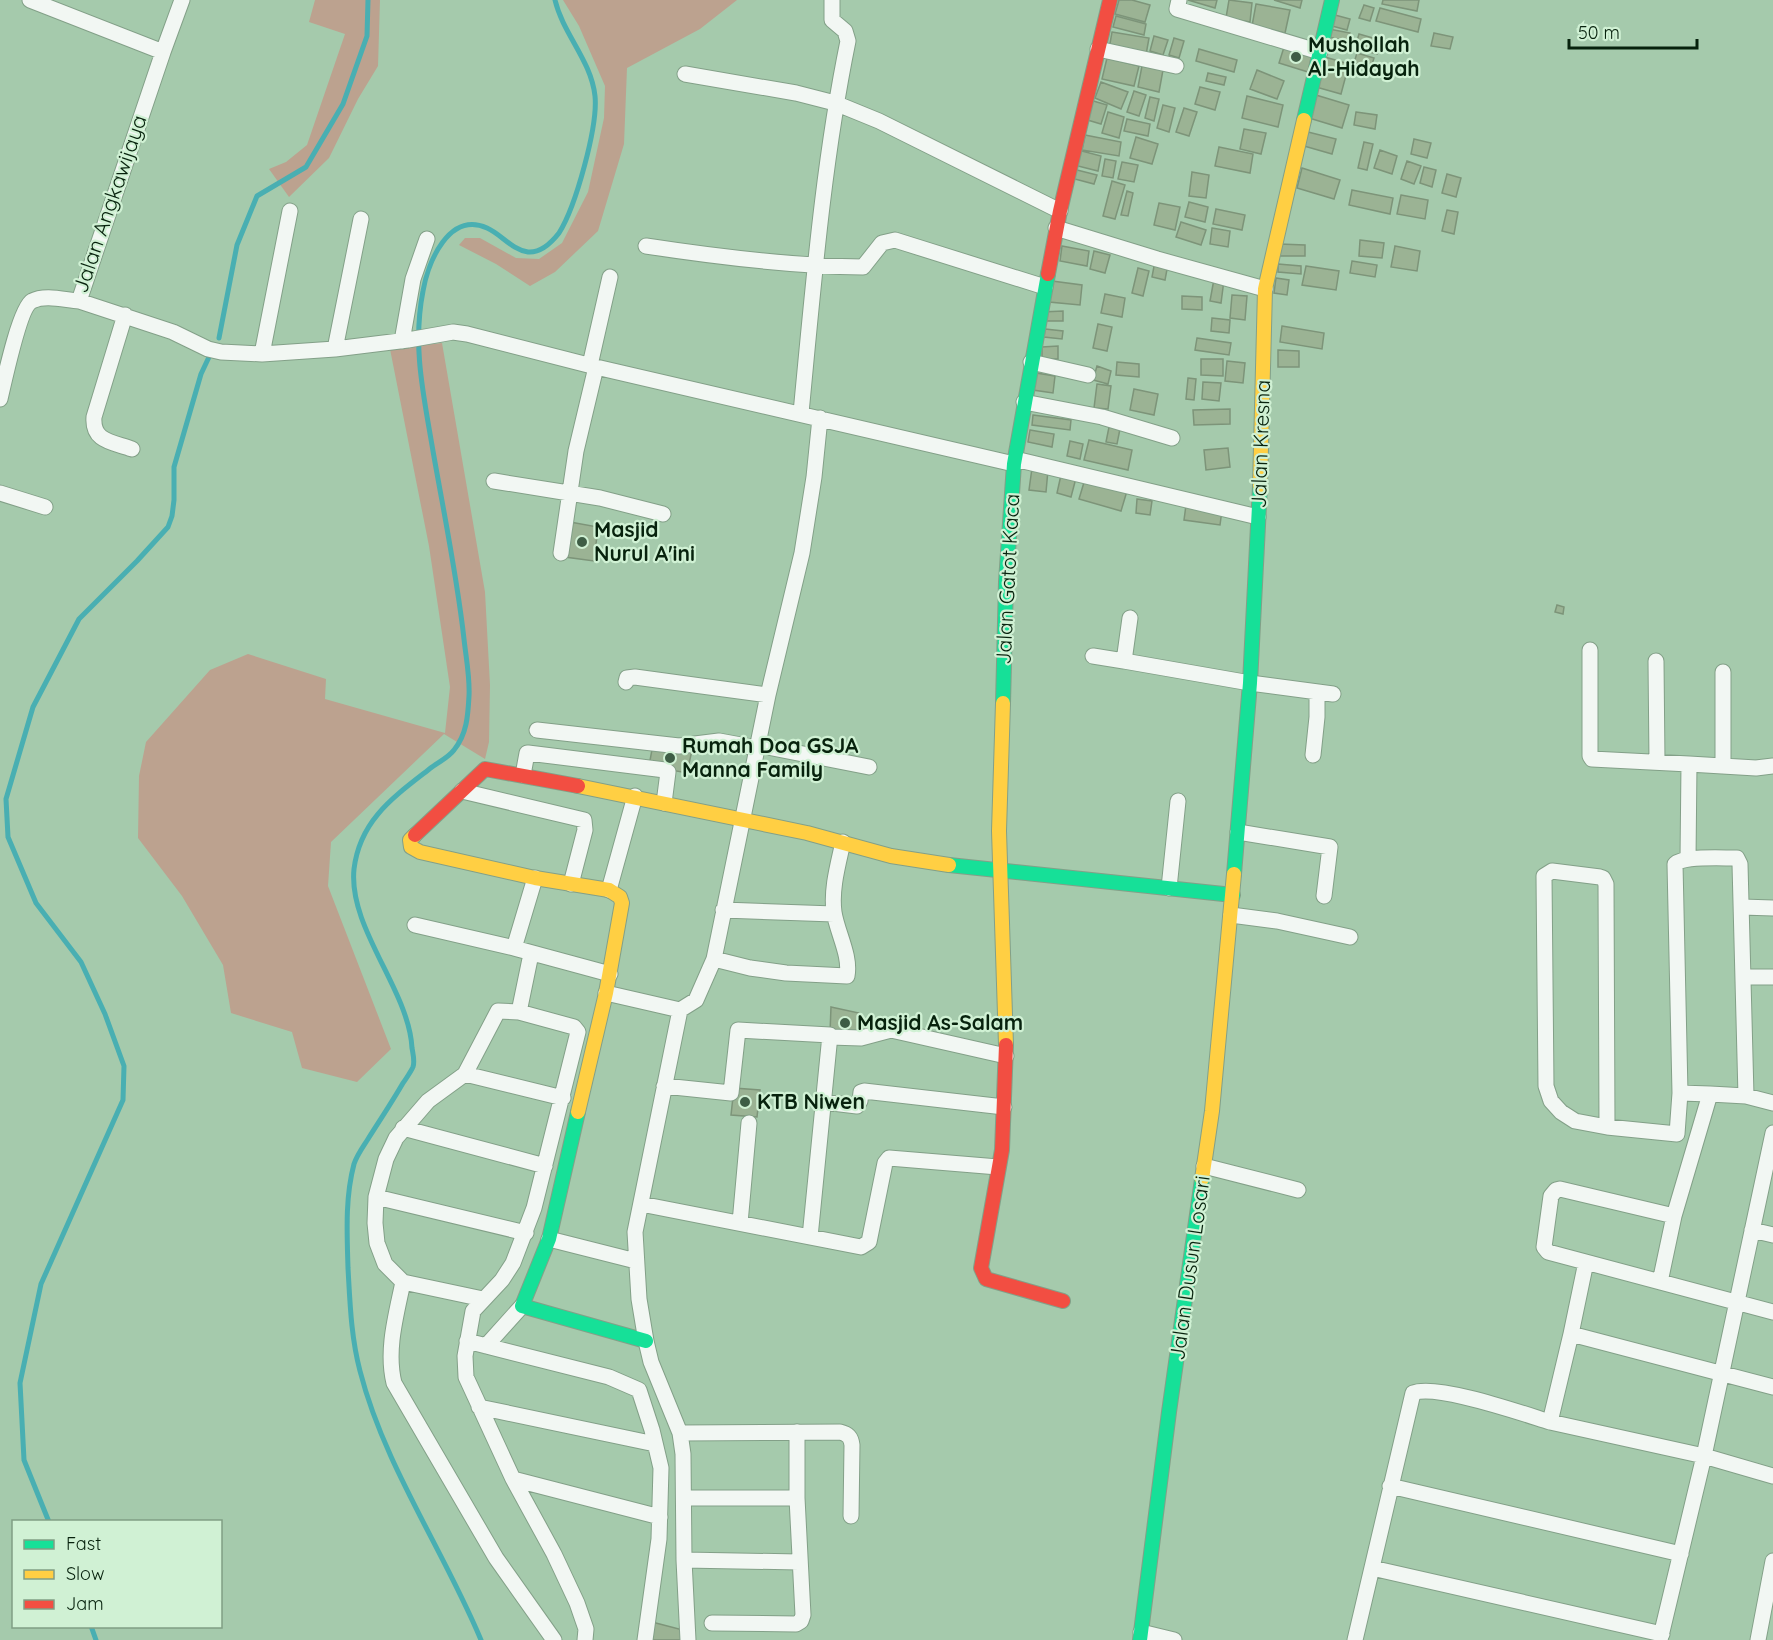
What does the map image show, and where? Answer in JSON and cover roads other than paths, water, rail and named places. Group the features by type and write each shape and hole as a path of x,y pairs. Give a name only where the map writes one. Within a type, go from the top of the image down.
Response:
{"street":[{"path":"30,0 163,52"},
{"name":"Jalan Angkawijaya","path":"0,399 24,310 28,304 46,298 79,301 182,0"},
{"path":"801,413 835,103 848,41 844,31 832,21 832,0"},
{"name":"Jalan Gatot Kaca","path":"1063,1300 986,1279 981,1268 1002,1150 1004,1107 1006,1013 999,831 1006,582 1014,461 1056,228 1110,0"},
{"path":"1179,0 1177,9 1320,52"},
{"name":"Jalan Kresna","path":"1233,895 1250,683 1263,440 1265,289 1332,0"},
{"path":"1098,50 1176,66"},
{"path":"685,74 796,93 835,103 879,121 1060,211"},
{"path":"262,354 290,210"},
{"path":"335,349 361,219"},
{"path":"1056,228 1265,289"},
{"path":"405,340 415,271 427,239"},
{"path":"646,246 704,255 816,266 863,267 882,243 895,240 1045,287"},
{"path":"561,553 569,493 610,277"},
{"path":"79,301 173,332 208,349 221,352 262,354 335,349 453,332 467,333 593,366 1258,517"},
{"path":"125,315 94,417 94,428 97,435 103,439 132,449"},
{"path":"1031,362 1088,375"},
{"path":"1024,402 1102,417 1172,438"},
{"path":"606,993 680,1010 696,1000 714,959 741,819 802,553 814,477 820,418"},
{"path":"494,481 600,498 663,514"},
{"path":"0,493 45,507"},
{"path":"1124,661 1130,618"},
{"path":"1590,650 1590,756 1595,759 1756,768 1773,766"},
{"path":"1094,656 1250,683 1333,694"},
{"path":"1656,661 1657,762"},
{"path":"1723,672 1723,766"},
{"path":"626,682 627,678 635,677 768,695"},
{"path":"1313,755 1317,692"},
{"path":"537,730 679,746 719,741 869,767"},
{"path":"523,775 527,753 665,770 668,772 664,802"},
{"path":"1688,859 1689,764"},
{"path":"486,1346 522,1306 549,1239 606,993 622,903 620,897 609,890 535,878 420,852 411,847 410,840 484,769 664,802 843,842 891,856 938,864 1233,895"},
{"path":"462,791 584,820 585,830 571,884"},
{"path":"609,890 635,796"},
{"path":"1169,888 1178,801"},
{"path":"1238,832 1330,847 1324,896"},
{"path":"714,959 777,972 845,977 848,974 847,961 834,914 834,890 843,842"},
{"path":"1677,1134 1680,1093 1675,864 1679,860 1737,858 1740,864 1746,1096"},
{"path":"1607,1127 1606,884 1600,877 1552,871 1544,876 1545,1086 1551,1101 1561,1112 1575,1121 1607,1127 1696,1138"},
{"path":"514,948 535,878"},
{"name":"Jalan Dusun Losari","path":"1141,1636 1169,1412 1212,1111 1233,895"},
{"path":"1742,908 1773,908"},
{"path":"723,910 834,914"},
{"path":"1231,915 1277,921 1350,937"},
{"path":"415,925 514,948 610,974"},
{"path":"519,1012 531,954"},
{"path":"1743,977 1773,977"},
{"path":"680,1010 635,1232 639,1299 646,1341 651,1362 680,1434 683,1454 684,1560 688,1640"},
{"path":"483,1299 403,1282 385,1264 380,1253 375,1222 376,1197 386,1159 403,1128 428,1101 465,1074 498,1011 519,1012 574,1027 578,1032 563,1098 526,1233 513,1263 502,1280 473,1311 465,1356 466,1377 513,1479 554,1554 577,1603 586,1629 585,1640"},
{"path":"664,1086 731,1093 738,1030 861,1038 891,1030 1006,1056"},
{"path":"810,1237 830,1037"},
{"path":"465,1074 563,1098"},
{"path":"824,1102 857,1106 861,1092 864,1091 1004,1107"},
{"path":"1680,1093 1746,1096 1773,1103"},
{"path":"1659,1281 1674,1216 1710,1094"},
{"path":"740,1223 749,1123"},
{"path":"403,1128 545,1166"},
{"path":"1372,1568 1661,1637 1704,1456 1773,1133"},
{"path":"640,1204 861,1247 867,1245 885,1163 889,1158 998,1167"},
{"path":"1204,1166 1298,1190"},
{"path":"1674,1216 1560,1189 1551,1196 1544,1247 1548,1252 1773,1312"},
{"path":"376,1197 526,1233"},
{"path":"1752,1230 1773,1235"},
{"path":"549,1239 636,1261"},
{"path":"1550,1422 1586,1262"},
{"path":"403,1282 391,1344 390,1368 394,1383 496,1558 554,1640"},
{"path":"522,1306 646,1341"},
{"path":"1571,1334 1773,1387"},
{"path":"467,1341 609,1377 639,1390 661,1468 656,1563 645,1640"},
{"path":"1355,1640 1411,1398 1413,1393 1418,1391 1429,1390 1452,1395 1550,1422 1704,1456 1773,1476"},
{"path":"479,1407 655,1444"},
{"path":"680,1434 797,1432 847,1434 851,1438 851,1516"},
{"path":"712,1623 796,1624 801,1621 803,1615 799,1562 797,1432"},
{"path":"513,1479 660,1517"},
{"path":"1390,1486 1681,1554"},
{"path":"684,1498 797,1498"},
{"path":"684,1560 799,1562"},
{"path":"1758,1640 1773,1561"},
{"path":"1141,1636 1174,1640"}],"waterway":[{"path":"219,338 237,245 257,196 306,167 343,104 367,36 368,0"},
{"path":"481,1640 384,1440 360,1371 355,1345 350,1307 347,1242 351,1177 358,1154 412,1070 414,1060 408,1026 401,1004 360,914 355,891 354,869 364,836 381,810 452,753 462,737 466,724 469,696 468,668 454,568 423,391 419,352 420,312 426,279 435,254 451,233 462,227 474,225 487,228 522,251 533,252 542,249 553,240 566,221 579,186 589,145 595,96 588,71 564,24 555,0"},
{"path":"48,1520 24,1460 20,1383 41,1284 123,1100 124,1066 105,1014 81,962 36,903 8,837 6,799 33,707 79,619 168,527 174,500 174,467 201,374 209,357"},
{"path":"92,1628 96,1640"}],"place":[{"name":"Mushollah Al-Hidayah","path":"1296,57"},
{"name":"Masjid Nurul A'ini","path":"582,542"},
{"name":"Rumah Doa GSJA Manna Family","path":"670,758"},
{"name":"Masjid As-Salam","path":"845,1023"},
{"name":"KTB Niwen","path":"745,1102"}]}
